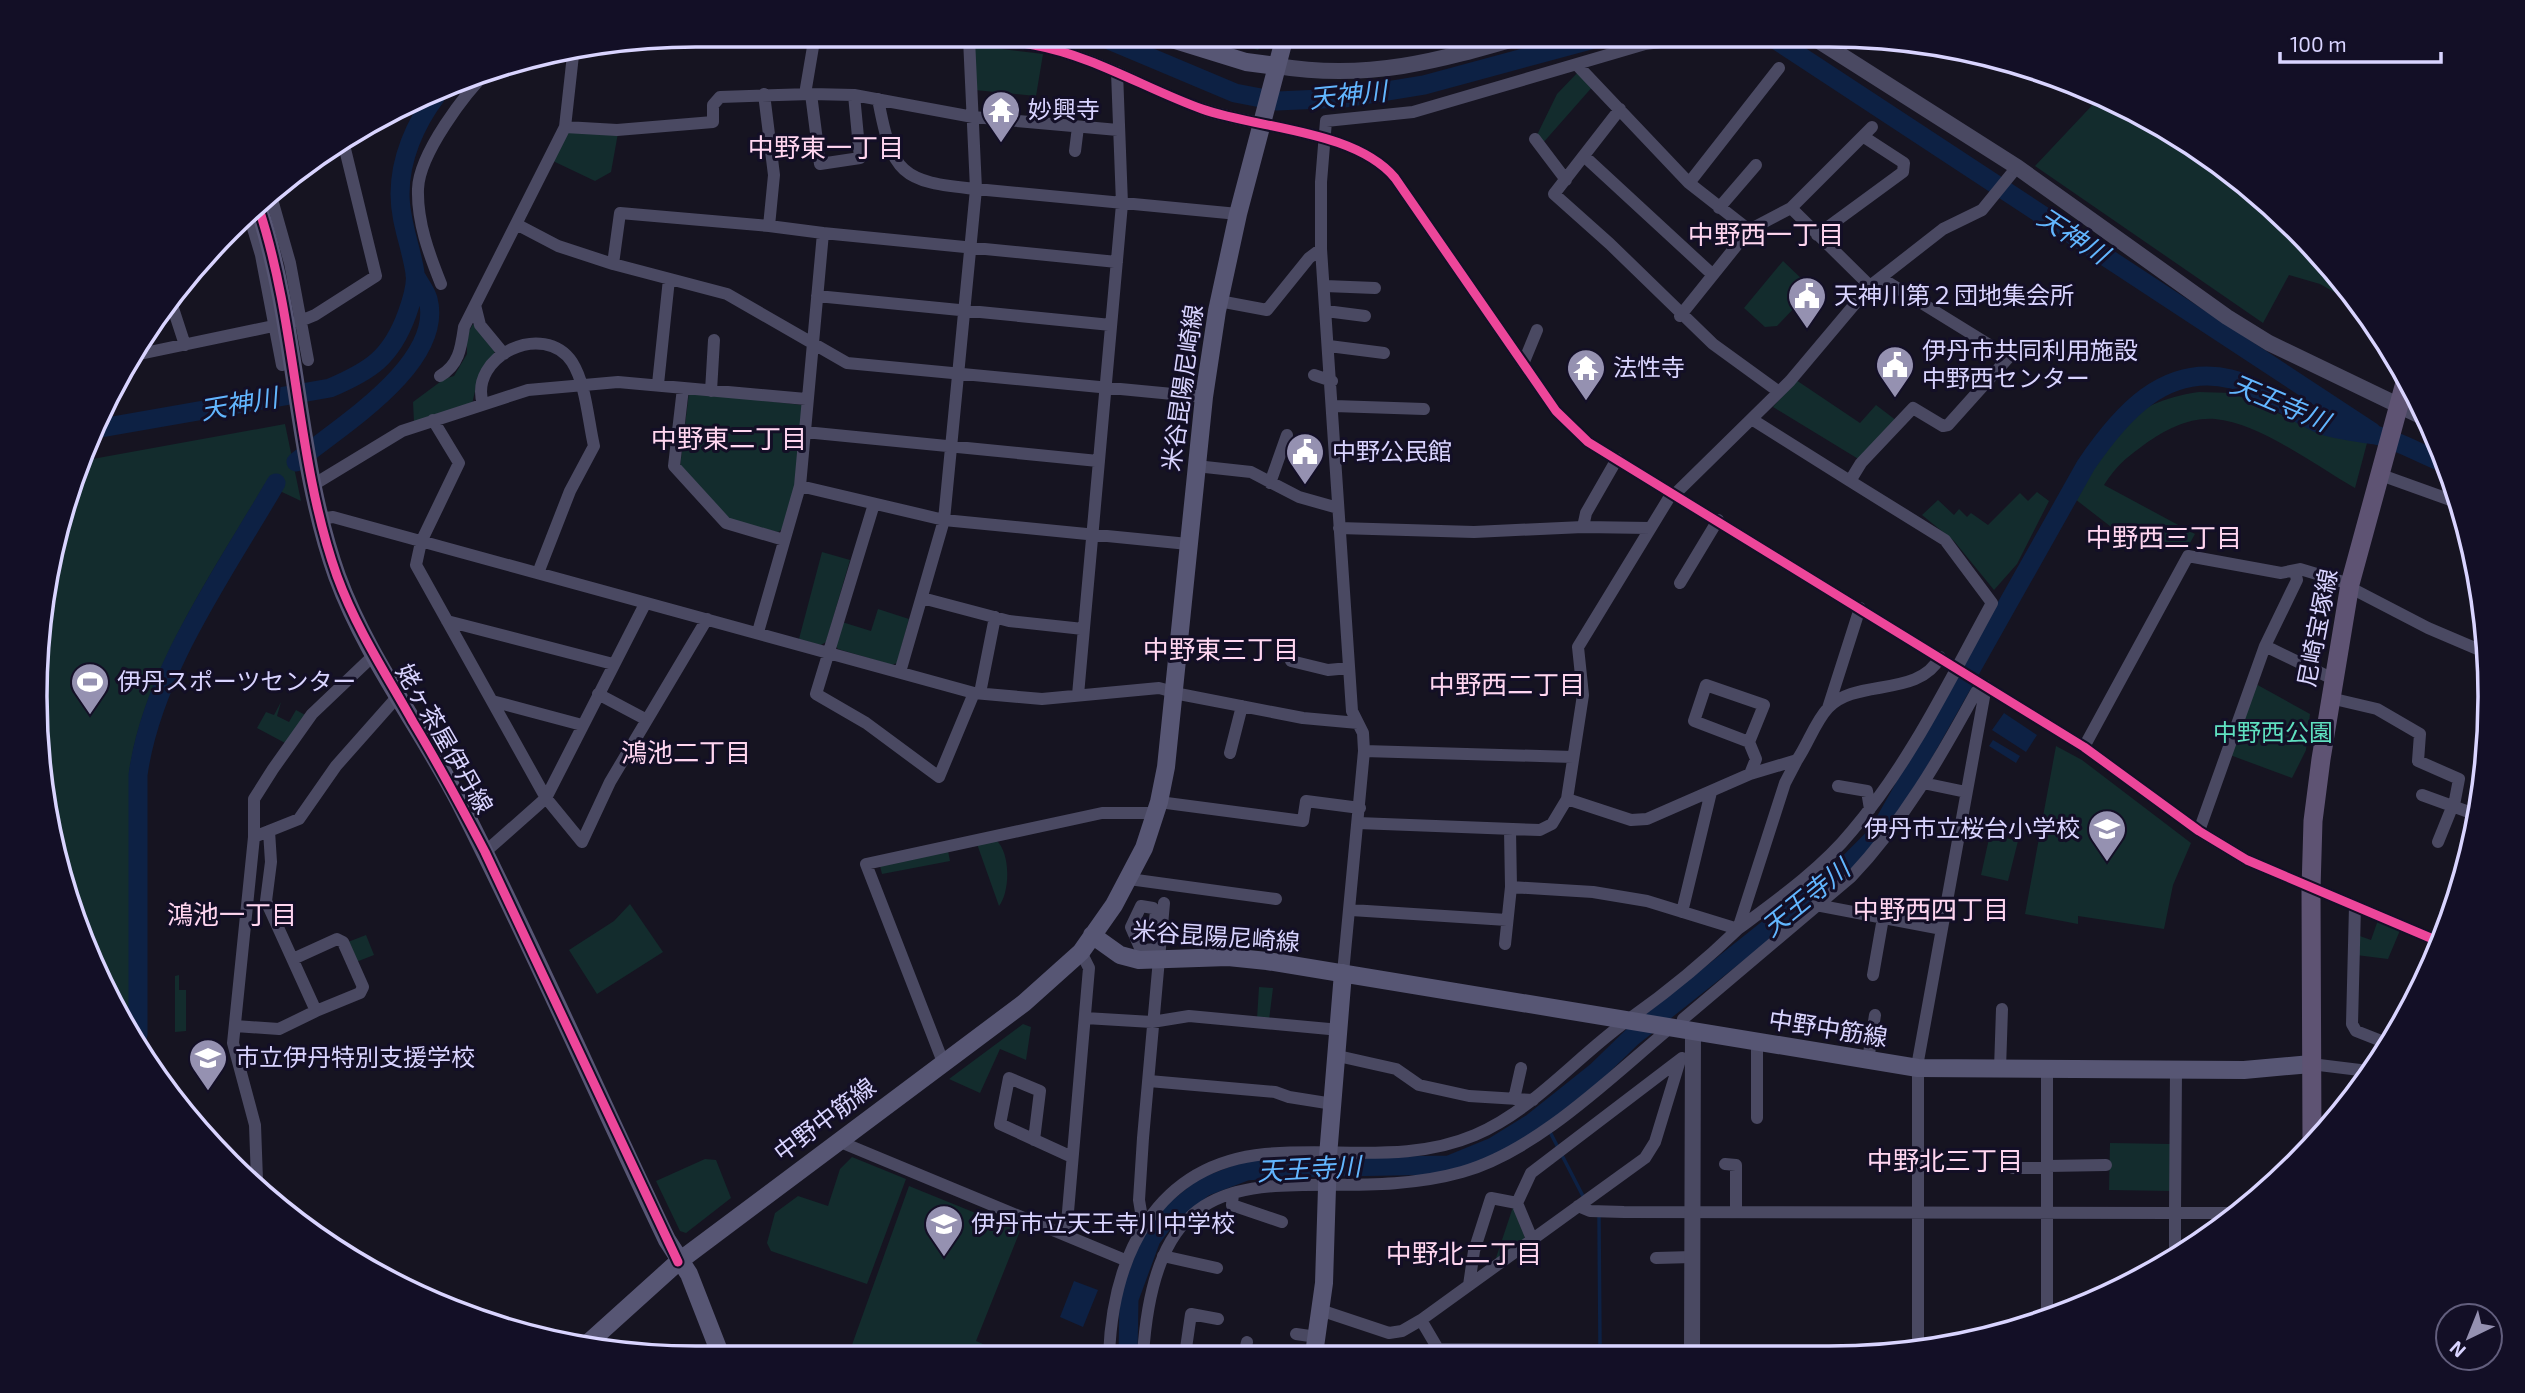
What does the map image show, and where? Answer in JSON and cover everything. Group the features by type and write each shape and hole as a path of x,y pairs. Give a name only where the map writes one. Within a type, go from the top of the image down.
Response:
{"main road":[{"path":"1198,47 1275,73"},
{"name":"米谷昆陽尼崎線","path":"1282,47 1238,214 1219,301 1204,397 1174,693 1157,808 1144,848 1129,879 1092,935 1120,955 1139,960 1156,953 1228,957 1343,974"},
{"name":"姥ヶ茶屋伊丹線","path":"261,215 277,272 320,519 337,576 358,626 451,786 485,852 678,1262 689,1274 717,1346"},
{"name":"尼崎宝塚線","path":"2312,1131 2313,821 2331,688 2349,586 2402,393"},
{"name":"中野中筋線","path":"596,1337 678,1262 1024,1003 1081,952 1092,935"},
{"path":"1315,1346 1324,1283 1328,1155 1343,974"},
{"name":"中野中筋線","path":"1343,974 1630,1021 1680,1037 1757,1042 1918,1068 2244,1070 2311,1064"}],"street":[{"path":"814,47 808,94 820,164 860,158 854,94"},
{"path":"900,672 944,520 976,189 969,47"},
{"path":"1029,47 1059,51 1117,72 1205,110 1264,120 1368,155 1387,169 1563,420 1588,442 2084,747 2199,831 2247,860 2431,938"},
{"path":"1275,73 1400,69 1486,47"},
{"path":"1343,974 1364,751 1363,733 1352,711 1339,528 1334,406 1321,248 1321,182 1326,121 1413,112 1635,47"},
{"path":"1828,47 2227,317 2269,343 2397,412 2414,416"},
{"path":"440,376 452,369 461,351 464,327 565,127 572,60"},
{"path":"1578,65 1689,183 1749,230"},
{"path":"1689,183 1779,68"},
{"path":"1078,695 1122,205 1117,72"},
{"path":"441,284 420,220 418,186 427,160 453,112 474,87"},
{"path":"764,94 774,175 769,226"},
{"path":"565,127 617,130 713,122 713,105 720,97 854,94 973,117 1118,131"},
{"path":"878,99 886,142 905,172 929,185 1238,214"},
{"path":"1620,110 1554,194 1610,244 1680,316 1713,344 1779,392"},
{"path":"1075,151 1078,127"},
{"path":"1680,316 1749,230 1791,208 1868,132 1903,163 1903,172 1818,235"},
{"path":"1535,139 1566,180"},
{"path":"300,321 376,276 345,151"},
{"path":"1584,156 1713,275"},
{"path":"1719,208 1756,165"},
{"path":"1359,823 1510,830 1546,828 1567,799 1583,695 1578,647 1674,493 1753,420 1870,286 1943,229 1982,210 2014,171"},
{"path":"273,204 290,263 308,360"},
{"path":"1791,208 1870,286"},
{"path":"613,264 620,214 769,226 1116,262"},
{"path":"251,224 277,326 282,365"},
{"path":"516,224 558,246 613,264 727,294 847,363 958,376 1204,397"},
{"path":"758,632 800,486 823,233"},
{"path":"1219,301 1268,310 1321,248"},
{"path":"1850,481 1861,463 1913,408 1943,426 1948,425 2010,356 1881,278"},
{"path":"659,384 669,279"},
{"path":"1325,286 1375,288"},
{"path":"817,296 1111,326"},
{"path":"475,305 480,325 504,354"},
{"path":"174,311 185,345"},
{"path":"1326,311 1365,316"},
{"path":"146,353 277,326"},
{"path":"1523,364 1537,330"},
{"path":"711,391 714,340"},
{"path":"484,404 482,391 487,373 495,360 527,343 552,346 572,363 580,384 594,446 570,491 538,573"},
{"path":"1329,346 1384,353"},
{"path":"1314,375 1332,382"},
{"path":"313,485 402,431 528,390 580,384 659,384 806,399"},
{"path":"682,388 674,466 726,523 784,540"},
{"path":"1334,406 1423,409"},
{"path":"433,420 459,463 421,542 416,565 546,798 582,842 610,782 707,620"},
{"path":"1110,1346 1125,1260 1143,1224 1181,1186 1228,1161 1263,1154 1360,1155 1432,1149 1476,1135 1533,1100 1630,1021 1822,861 1850,834 1870,809 1921,733 1992,603 1945,540 1753,420"},
{"path":"805,432 1098,461"},
{"path":"1270,483 1287,435"},
{"path":"1583,527 1586,513 1617,459"},
{"path":"1196,466 1251,472 1299,497 1338,508"},
{"path":"2382,472 2446,498"},
{"path":"800,486 944,520 1188,544"},
{"path":"874,504 816,694 866,723 939,777 977,693 995,617"},
{"path":"320,519 333,517 977,693 1042,699 1159,688 1242,706 1358,723"},
{"path":"1681,583 1686,567 1718,520"},
{"path":"1339,528 1474,532 1583,527 1650,528"},
{"path":"2084,747 2188,556 2281,572 2300,569 2349,586 2428,628 2475,648"},
{"path":"2199,831 2265,646 2297,580 2295,571"},
{"path":"922,598 995,617 1083,629"},
{"path":"485,852 546,798 612,664 645,604"},
{"path":"1738,929 1785,783 1828,708 1860,608"},
{"path":"447,621 612,664"},
{"path":"2265,646 2331,688 2377,709 2420,734 2418,761 2459,779 2453,806 2438,842"},
{"path":"257,1175 255,1125 233,1043 254,837 254,799 313,714 374,655"},
{"path":"1828,708 1856,693 1908,680 1926,671 1940,657"},
{"path":"1291,661 1328,670 1349,668"},
{"path":"1320,1310 1389,1333 1402,1331 1645,1158 1656,1142 1683,1019 1868,859 1923,783 1983,683"},
{"path":"1918,1339 1918,1068 1983,683"},
{"path":"1749,741 1694,721 1706,685 1764,705 1749,741 1756,759 1750,774"},
{"path":"598,694 647,720"},
{"path":"254,837 299,819 336,766 398,696"},
{"path":"492,701 582,725"},
{"path":"1230,753 1242,706"},
{"path":"1364,751 1573,757"},
{"path":"1567,799 1631,820 1647,819 1750,774 1797,760"},
{"path":"1923,783 1966,792"},
{"path":"1839,786 1867,791 1870,809"},
{"path":"1682,912 1711,792"},
{"path":"2422,795 2467,811"},
{"path":"943,1062 866,864 1102,813 1157,808 1303,821 1306,801 1360,808"},
{"path":"1505,944 1511,887 1510,830"},
{"path":"269,831 271,862 266,901 316,1011"},
{"path":"1129,879 1202,894 1256,893 1276,899"},
{"path":"1511,887 1611,894 1647,901 1738,929"},
{"path":"1143,1224 1139,1200 1156,953 1164,903"},
{"path":"1816,905 1942,929"},
{"path":"2355,906 2352,1024 2356,1031 2379,1040"},
{"path":"1351,910 1507,920"},
{"path":"1873,975 1883,918"},
{"path":"235,1026 278,1029 360,993 363,987 342,942 337,939 293,959"},
{"path":"1066,1235 1089,968 1081,952"},
{"path":"2000,1069 2002,1009"},
{"path":"1868,1060 1875,1015"},
{"path":"1084,1018 1152,1022 1189,1016 1340,1030"},
{"path":"1144,1346 1147,1304 1163,1256 1172,1239 1198,1212 1233,1193 1269,1184 1327,1181 1397,1183 1463,1172 1512,1150 1680,1037"},
{"path":"1532,1239 1517,1203 1531,1173 1680,1037"},
{"path":"1680,1037 1693,1212 1692,1346"},
{"path":"1757,1042 1760,1109"},
{"path":"1338,1056 1396,1069 1419,1085 1469,1096 1533,1100"},
{"path":"2311,1064 2359,1071"},
{"path":"1514,1099 1521,1068"},
{"path":"2047,1069 2048,1307"},
{"path":"2175,1245 2176,1070"},
{"path":"1034,1140 1040,1091 1009,1078 1000,1124 1034,1140 1072,1157"},
{"path":"1149,1081 1275,1092 1333,1104"},
{"path":"838,1141 1125,1260"},
{"path":"1736,1165 1736,1212"},
{"path":"2013,1168 2106,1165"},
{"path":"1233,1193 1232,1205 1282,1222"},
{"path":"1469,1285 1474,1251 1491,1198 1517,1203"},
{"path":"1578,1206 1590,1211 2223,1213"},
{"path":"1163,1256 1217,1268"},
{"path":"1656,1258 1692,1258"},
{"path":"1186,1346 1191,1314 1219,1319"},
{"path":"1421,1320 1436,1346"},
{"path":"1296,1334 1315,1346"}],"green space":[{"path":"986,47 1043,54 1036,96 975,90 973,50"},
{"path":"1580,70 1594,85 1542,144 1536,137 1557,94"},
{"path":"2093,104 2153,134 2224,181 2288,237 2339,295 2320,284 2289,275 2263,323 2035,166"},
{"path":"564,132 618,133 611,172 595,181 553,161"},
{"path":"1783,261 1804,281 1807,279 1814,285 1803,297 1799,294 1791,302 1795,307 1777,326 1765,327 1744,308"},
{"path":"473,324 495,348 494,356 476,387 472,404 414,422 413,402 444,379 454,376 467,354 467,334"},
{"path":"1796,380 1860,423 1876,405 1897,421 1860,460 1773,407"},
{"path":"689,392 802,405 796,483 783,529 778,532 727,519 680,467"},
{"path":"2199,392 2232,393 2310,427 2367,443 2355,488 2250,428 2232,422 2205,419 2169,429 2153,439 2122,462 2104,485 2195,534 2186,550 2128,540 2075,499 2098,458 2121,427 2153,405 2173,397"},
{"name":"伊丹スポーツセンター","path":"285,424 301,501 265,484 203,587 164,661 136,736 129,774 130,1014 97,945 69,865 53,781 49,739 47,696 53,612 69,528 93,459"},
{"path":"2037,492 2049,501 2017,564 1994,590 1954,541 1922,515 1938,500 1954,515 1959,509 1967,517 1971,513 1988,525 2020,493 2028,501"},
{"path":"822,552 850,560 826,642 821,645 799,639"},
{"path":"878,609 909,619 897,663 892,665 838,649 834,644 842,622 871,631"},
{"name":"中野西公園","path":"2254,683 2310,714 2306,750 2292,778 2230,755"},
{"path":"281,702 277,716 289,722 296,710 307,716 287,744 257,728 266,712 274,715"},
{"path":"2056,746 2082,760 2191,843 2173,885 2164,929 2078,916 2078,924 2025,914"},
{"path":"1990,834 2018,841 2008,881 1981,875"},
{"path":"996,840 1004,854 1007,873 1005,892 999,906 977,844"},
{"path":"948,851 950,861 882,874 880,866"},
{"path":"630,904 663,952 597,994 569,950 614,921"},
{"path":"2378,920 2401,928 2388,959 2356,955 2357,935 2371,940"},
{"path":"366,935 374,955 356,962 348,942"},
{"path":"179,975 179,990 186,990 186,1031 175,1032 175,976"},
{"path":"1259,987 1273,988 1269,1020 1257,1019"},
{"path":"1023,1024 1031,1027 1026,1060 1000,1049 980,1093 949,1079"},
{"path":"2110,1143 2171,1144 2171,1191 2109,1190"},
{"path":"852,1157 906,1179 867,1284 771,1251 767,1243 775,1213 798,1196 828,1206 840,1169"},
{"path":"705,1159 716,1160 731,1198 686,1233 680,1231 656,1181"},
{"path":"909,1186 1020,1231 976,1341 987,1346 852,1346"},
{"path":"1513,1207 1525,1238 1495,1261"}],"water":[{"path":"2004,713 2037,735 2026,752 1992,730"},
{"path":"1993,740 2020,756 2016,763 1989,746"},
{"path":"1074,1281 1098,1290 1083,1327 1060,1317"}],"waterway":[{"name":"天神川","path":"1126,47 1235,93 1277,101 1344,98 1424,85 1564,47"},
{"name":"天神川","path":"1787,47 2372,432"},
{"name":"天神川","path":"106,427 330,388 368,369 377,361 394,342 401,329 413,294 415,273 402,214 401,181 410,142 431,105"},
{"path":"296,462 384,392 405,370 420,347 429,323 428,299 415,275"},
{"name":"天王寺川","path":"1128,1346 1129,1299 1151,1239 1168,1216 1204,1187 1246,1171 1449,1165 1493,1147 1532,1123 1596,1072 1632,1037 1841,871 1878,834 2086,465 2114,428 2146,397 2185,379 2207,376 2231,379 2253,387 2322,425 2384,437 2432,458"},
{"path":"138,1027 138,775 146,736 158,698 193,623 276,483"},
{"path":"1541,1115 1546,1125"},
{"path":"1550,1132 1584,1198"},
{"path":"1599,1216 1600,1345"}],"cycle path":[{"path":"1043,47 1099,65 1202,109 1331,140 1378,162 1395,178 1556,411 1588,442 2084,747 2199,831 2247,860 2431,938"},
{"path":"261,215 282,300 313,486 337,576 372,650 485,852 678,1262"}],"place":[{"name":"妙興寺","path":"1001,144"},
{"name":"天神川第２団地集会所","path":"1807,330"},
{"name":"伊丹市共同利用施設 中野西センター","path":"1895,399"},
{"name":"法性寺","path":"1586,402"},
{"name":"中野公民館","path":"1305,486"},
{"name":"伊丹スポーツセンター","path":"90,716"},
{"name":"伊丹市立桜台小学校","path":"2107,863"},
{"name":"市立伊丹特別支援学校","path":"208,1092"},
{"name":"伊丹市立天王寺川中学校","path":"944,1258"}],"district":[{"name":"中野東一丁目","path":"826,148"},
{"name":"中野西一丁目","path":"1766,235"},
{"name":"中野東二丁目","path":"729,439"},
{"name":"中野西三丁目","path":"2164,538"},
{"name":"中野東三丁目","path":"1221,650"},
{"name":"中野西二丁目","path":"1507,685"},
{"name":"鴻池二丁目","path":"686,753"},
{"name":"中野西四丁目","path":"1931,910"},
{"name":"鴻池一丁目","path":"232,915"},
{"name":"中野北三丁目","path":"1945,1161"},
{"name":"中野北二丁目","path":"1464,1254"}]}
